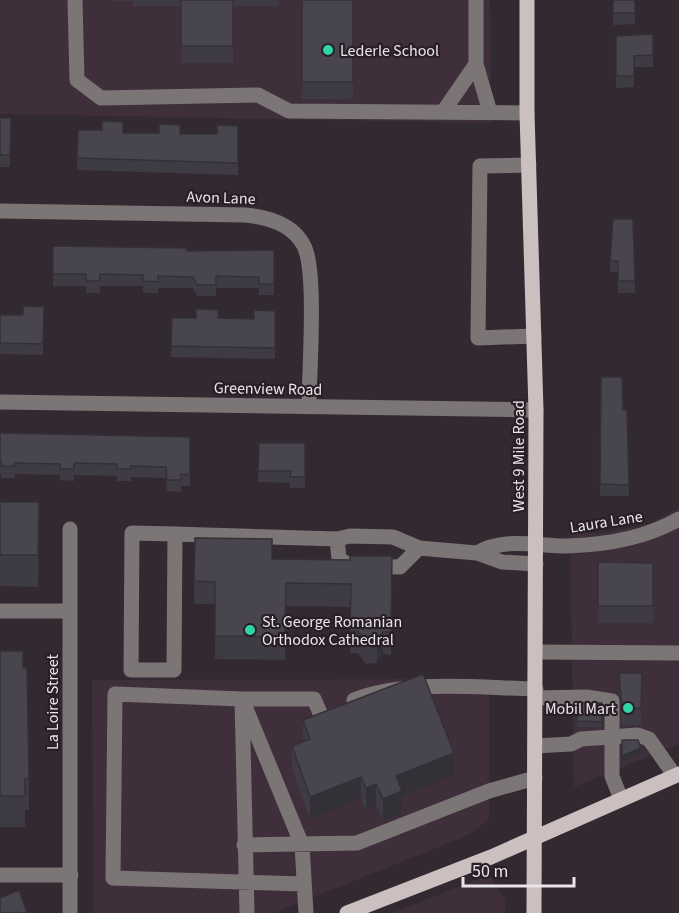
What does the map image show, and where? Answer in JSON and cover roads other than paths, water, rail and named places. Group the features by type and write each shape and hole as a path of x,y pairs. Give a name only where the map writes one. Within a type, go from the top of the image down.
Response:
{"main road":[{"name":"West 9 Mile Road","path":"527,0 527,113 536,410 534,913"},
{"path":"347,913 491,857 677,775"}],"street":[{"path":"75,0 77,80 101,98 258,94 289,111 527,113"},
{"path":"476,0 476,64 490,112"},
{"path":"443,112 476,64"},
{"path":"529,165 480,166 478,338 534,336"},
{"name":"Avon Lane","path":"0,211 245,215 270,219 289,228 304,246 311,272 309,407"},
{"name":"Greenview Road","path":"0,402 536,410"},
{"name":"Laura Lane","path":"477,552 497,543 568,546 635,537 679,519"},
{"name":"La Loire Street","path":"70,529 70,913"},
{"path":"175,534 174,670 131,670 132,533 175,534 337,539 350,536 393,537 419,548 477,552 502,562 536,564"},
{"path":"337,539 339,559 351,566 400,567 419,548"},
{"path":"0,611 70,611"},
{"path":"536,652 679,653"},
{"path":"354,700 370,694 435,687 536,693 612,701 612,776 621,799"},
{"path":"304,884 113,878 115,694 242,699 314,699 324,722"},
{"path":"242,699 247,913"},
{"path":"242,699 302,845 306,913"},
{"path":"535,746 571,744 581,739 638,735 649,739 677,775"},
{"path":"244,845 357,843 489,791 535,778"},
{"path":"0,875 71,875"}],"place":[{"name":"Lederle School","path":"328,50"},
{"name":"St. George Romanian Orthodox Cathedral","path":"250,630"},
{"name":"Mobil Mart","path":"628,708"}]}
